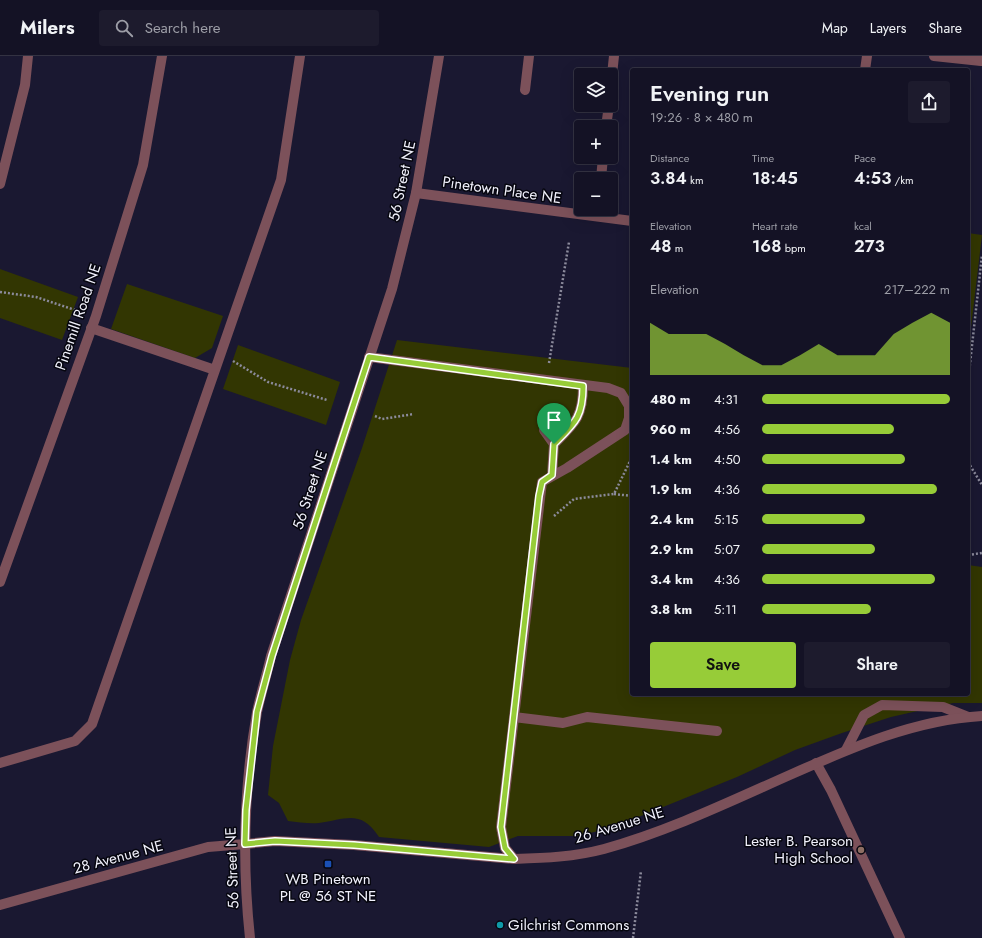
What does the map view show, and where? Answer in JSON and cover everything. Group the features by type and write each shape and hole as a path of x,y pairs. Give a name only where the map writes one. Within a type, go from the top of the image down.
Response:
{"street":[{"path":"0,184 25,85 28,56"},
{"name":"Pinemill Road NE","path":"0,582 91,328 143,165 162,56"},
{"path":"0,763 75,741 92,724 281,180 300,56"},
{"name":"56 Street NE","path":"250,938 245,844 246,810 257,712 270,663 392,289 416,193 439,56"},
{"path":"525,90 529,56"},
{"path":"613,68 614,56"},
{"path":"865,68 867,56"},
{"path":"934,56 981,61"},
{"name":"Pinetown Place NE","path":"416,193 574,210"},
{"name":"Pinetown Place NE","path":"610,216 630,221"},
{"path":"91,328 215,370"},
{"path":"369,357 583,386 608,388 621,393 629,406 629,418 625,430 567,468 552,475 542,482 539,496 501,827 505,848 514,859"},
{"path":"554,444 574,424 583,404 583,386"},
{"path":"544,430 554,444 552,475"},
{"path":"846,750 864,715 882,705 943,707 968,717"},
{"name":"26 Avenue NE","path":"245,844 275,841 354,845 514,859 553,858 576,855 625,842 718,807 846,750 907,728 968,717 982,716"},
{"path":"514,717 563,723 587,717 717,731"},
{"path":"816,763 832,790 900,938"},
{"name":"28 Avenue NE","path":"0,905 208,847 245,844"}],"path":[{"path":"549,363 569,242"},
{"path":"970,364 982,256"},
{"path":"375,416 382,418 414,414"},
{"path":"614,494 630,461"},
{"path":"970,465 982,485"},
{"path":"552,524 554,516 574,499 614,494 630,496"},
{"path":"970,555 982,553"},
{"path":"633,938 641,871"}],"green space":[{"path":"970,233 982,235 970,336"},
{"path":"0,269 78,297 62,340 0,318"},
{"path":"127,284 223,316 212,348 195,358 111,329"},
{"path":"397,340 630,368 630,696 970,696 970,565 982,567 982,703 953,703 891,717 842,733 795,750 737,777 636,818 607,829 577,836 518,836 489,847 379,837 366,822 352,818 319,823 288,821 279,803 268,795 273,746 290,660 301,620 362,448"},
{"path":"238,345 340,382 326,425 223,389"}],"place":[{"name":"Lester B. Pearson High School","path":"861,850"},
{"name":"WB Pinetown PL @ 56 ST NE","path":"328,864"},
{"name":"Gilchrist Commons","path":"500,925"}],"route":[{"path":"369,357 583,386 583,404 574,424 554,444 552,475 542,482 539,496 501,827 505,848 514,859 354,845 275,841 245,844 246,810 257,712 272,656 369,357"}]}
